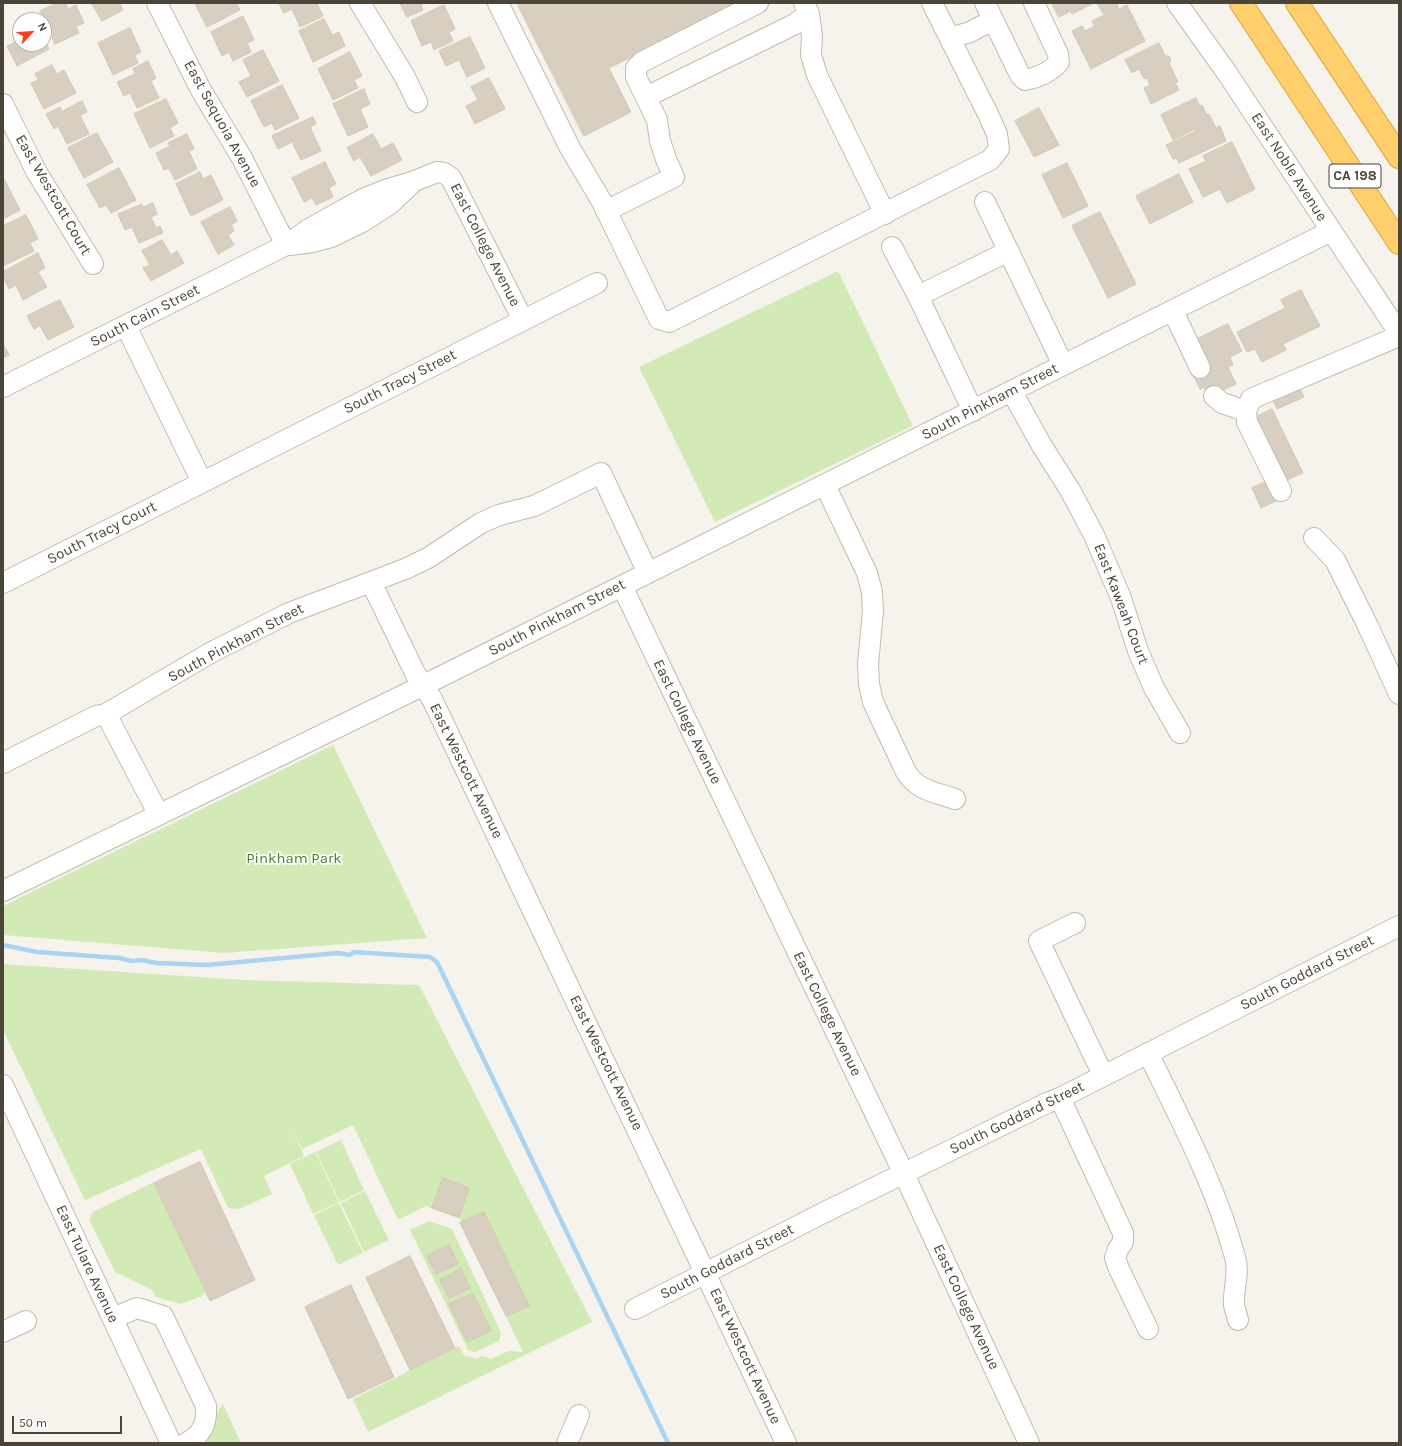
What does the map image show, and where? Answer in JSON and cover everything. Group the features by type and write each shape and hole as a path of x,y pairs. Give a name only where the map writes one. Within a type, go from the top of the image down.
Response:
{"highway":[{"name":"CA 198","path":"1241,3 1399,243"},
{"name":"CA 198","path":"1297,3 1399,157"}],"street":[{"name":"East Sequoia Avenue","path":"157,3 201,90 242,158 286,245"},
{"path":"360,3 405,77 417,102"},
{"path":"498,3 570,148 596,191 659,319 670,322 990,160 999,149 997,134 932,3"},
{"path":"606,211 674,177 660,141 657,120 636,77 636,68 642,62 758,3"},
{"path":"950,38 970,32 989,12 1020,75 1025,80 1032,79 1054,68 1059,62 1058,54 1034,3"},
{"name":"East Noble Avenue","path":"1177,3 1228,73 1399,334"},
{"path":"646,97 793,25 806,9"},
{"path":"806,9 812,36 812,55 817,75 885,214"},
{"name":"East Westcott Court","path":"3,104 36,171 93,264"},
{"name":"South Cain Street","path":"3,387 286,245 312,242 331,237 362,222 390,204 412,182 436,172 444,172"},
{"name":"East College Avenue","path":"444,172 451,178 456,187 523,320"},
{"path":"985,202 1063,365"},
{"name":"South Pinkham Street","path":"3,891 424,685 1331,231"},
{"path":"892,247 918,296 973,411"},
{"path":"918,296 1009,251"},
{"name":"South Tracy Street","path":"202,482 598,283"},
{"path":"1173,311 1200,368"},
{"path":"126,326 202,482"},
{"path":"1281,491 1247,422 1246,411 1251,399 1399,334"},
{"name":"East Kaweah Court","path":"1012,392 1042,446 1070,490 1094,535 1121,598 1138,650 1154,688 1180,733"},
{"path":"1214,396 1222,402 1246,411"},
{"name":"South Pinkham Street","path":"3,763 96,716 106,714 212,652 289,613 405,569 428,558 481,522 499,515 534,506 600,472 648,573"},
{"name":"South Tracy Court","path":"3,583 202,482"},
{"path":"825,485 867,573 872,592 873,611 868,664 869,684 873,702 906,772 912,781 922,788 955,799"},
{"path":"1314,538 1335,560 1367,624 1399,694"},
{"path":"371,582 416,673 424,685"},
{"name":"East College Avenue","path":"622,586 904,1174 1029,1443"},
{"name":"East Westcott Avenue","path":"424,685 786,1443"},
{"path":"106,714 159,815"},
{"path":"1075,923 1039,940 1103,1075"},
{"name":"South Goddard Street","path":"635,1309 825,1212 1060,1098 1399,926"},
{"path":"1148,1053 1194,1148 1219,1208 1236,1258 1237,1282 1234,1304 1238,1320"},
{"name":"East Tulare Avenue","path":"3,1085 171,1443"},
{"path":"1060,1098 1123,1233 1123,1242 1118,1249 1116,1258 1119,1269 1148,1329"},
{"path":"113,1318 137,1308 163,1316 206,1406 205,1420 200,1433 186,1443"},
{"path":"3,1332 26,1321"},
{"path":"567,1443 579,1415"}],"green space":[{"path":"838,271 913,426 715,522 639,367"},
{"name":"Pinkham Park","path":"333,745 427,938 223,953 3,935 3,906"},
{"path":"3,964 244,980 419,985 592,1322 368,1432 353,1399 459,1346 464,1355 476,1359 482,1356 491,1359 508,1351 523,1352 460,1219 426,1206 398,1220 353,1125 302,1149 291,1127 304,1156 264,1176 272,1194 239,1209 228,1208 201,1149 85,1200 3,1030"},
{"path":"341,1140 364,1190 340,1202 316,1152"},
{"path":"315,1152 339,1202 313,1214 290,1164"},
{"path":"154,1182 205,1292 202,1296 181,1304 156,1297 152,1290 115,1272 89,1220 93,1212"},
{"path":"365,1191 389,1240 364,1252 341,1203"},
{"path":"339,1203 363,1253 338,1265 314,1215"},
{"path":"429,1221 452,1229 501,1333 499,1341 475,1352 468,1350 410,1230"},
{"path":"223,1404 241,1443 207,1443 219,1409"}],"building":[{"path":"57,3 66,3 68,9 76,5 84,23 76,26 79,33 55,44 52,37 52,12 40,11"},
{"path":"92,3 122,3 120,4 123,10 102,21"},
{"path":"195,3 236,3 240,10 207,27"},
{"path":"279,3 317,3 323,16 300,27 292,9 284,13"},
{"path":"400,3 425,3 421,5 423,10 407,17"},
{"path":"517,3 739,3 609,68 631,112 584,136"},
{"path":"1052,3 1094,3 1072,14 1071,11 1059,17"},
{"path":"1097,3 1116,3 1119,9 1127,5 1145,41 1091,69 1072,31 1082,26 1085,31 1095,26 1092,21 1104,15"},
{"path":"444,5 455,29 449,32 453,41 434,50 431,42 422,46 411,21"},
{"path":"243,16 254,40 247,43 251,52 233,61 229,52 222,56 211,32"},
{"path":"324,19 332,35 339,32 345,46 313,62 299,31"},
{"path":"130,28 141,52 135,55 138,63 113,75 98,43"},
{"path":"470,37 485,68 467,77 459,60 446,66 439,51"},
{"path":"1159,43 1165,56 1170,58 1171,61 1169,63 1178,82 1175,83 1179,90 1151,104 1144,88 1150,85 1147,78 1144,79 1139,69 1132,73 1125,60"},
{"path":"12,44 12,52 43,52 17,66 7,46"},
{"path":"263,50 279,81 247,97 239,82 251,76 243,60"},
{"path":"350,52 362,76 354,80 358,88 333,100 318,69"},
{"path":"148,61 156,78 151,81 159,98 137,108 130,93 124,96 117,82 135,74 133,69"},
{"path":"52,65 57,74 64,70 76,93 44,109 31,83 38,80 35,74"},
{"path":"489,78 505,109 475,124 466,106 478,100 471,87"},
{"path":"282,85 299,118 275,130 272,123 264,127 251,101"},
{"path":"364,89 370,104 360,109 368,127 348,136 333,104"},
{"path":"1196,98 1200,106 1202,105 1207,115 1209,114 1216,128 1220,126 1226,141 1179,163 1177,158 1173,159 1166,145 1196,131 1195,129 1173,140 1161,115"},
{"path":"166,99 178,123 170,128 174,136 150,148 134,114"},
{"path":"82,101 87,112 80,115 89,134 67,144 58,126 54,129 46,114 60,107 62,111"},
{"path":"1039,108 1059,145 1034,157 1015,121"},
{"path":"313,117 316,124 310,127 321,151 301,160 292,142 278,149 272,136"},
{"path":"97,133 113,162 84,178 68,148"},
{"path":"187,134 194,149 189,151 197,169 175,180 169,168 164,170 156,153 170,146 168,143"},
{"path":"373,134 381,149 393,143 402,160 371,176 360,157 354,161 347,148"},
{"path":"1232,142 1255,189 1227,203 1220,189 1203,197 1189,169 1206,161 1203,156"},
{"path":"325,162 336,184 329,188 333,197 316,205 312,198 304,202 292,178"},
{"path":"1067,163 1088,206 1063,218 1042,175"},
{"path":"119,168 136,200 111,213 106,205 100,208 87,185"},
{"path":"200,172 203,179 211,175 223,200 191,216 176,184"},
{"path":"1179,174 1193,202 1150,224 1136,196"},
{"path":"4,179 20,210 3,219 3,180"},
{"path":"153,203 157,214 151,217 156,228 160,226 163,233 139,243 132,227 125,230 118,214 142,204 143,207"},
{"path":"230,207 237,221 231,225 234,231 228,235 234,245 218,254 201,222"},
{"path":"1100,212 1136,284 1108,298 1072,226"},
{"path":"26,215 38,239 30,243 34,251 3,266 3,226"},
{"path":"162,240 171,255 177,251 184,263 151,281 143,268 150,265 142,251"},
{"path":"38,253 45,268 38,272 47,287 23,300 16,285 9,289 3,277 3,272"},
{"path":"1301,290 1320,326 1283,344 1286,350 1262,362 1255,349 1247,352 1237,332 1285,308 1281,300"},
{"path":"60,300 74,327 48,340 40,326 34,329 27,316"},
{"path":"1228,324 1242,351 1230,357 1233,365 1228,367 1236,384 1209,397 1196,371 1191,342"},
{"path":"3,344 9,355 3,358"},
{"path":"1298,385 1304,397 1277,409 1272,397"},
{"path":"1272,409 1303,473 1287,480 1256,417"},
{"path":"1269,480 1278,500 1261,508 1252,488"},
{"path":"200,1162 255,1280 210,1301 154,1183"},
{"path":"443,1178 469,1188 459,1217 432,1208"},
{"path":"484,1212 529,1306 506,1316 460,1223"},
{"path":"449,1245 458,1264 436,1274 427,1256"},
{"path":"410,1256 455,1348 410,1370 366,1278"},
{"path":"461,1269 470,1288 449,1298 440,1280"},
{"path":"351,1285 394,1377 348,1399 305,1307"},
{"path":"473,1294 491,1331 467,1342 449,1304"}],"waterway":[{"path":"3,945 37,952 119,958 132,961 142,960 157,963 207,965 338,953 350,955 354,952 430,957 437,962 668,1443"}],"tunnel":[{"path":"1200,368 1214,396"}]}
